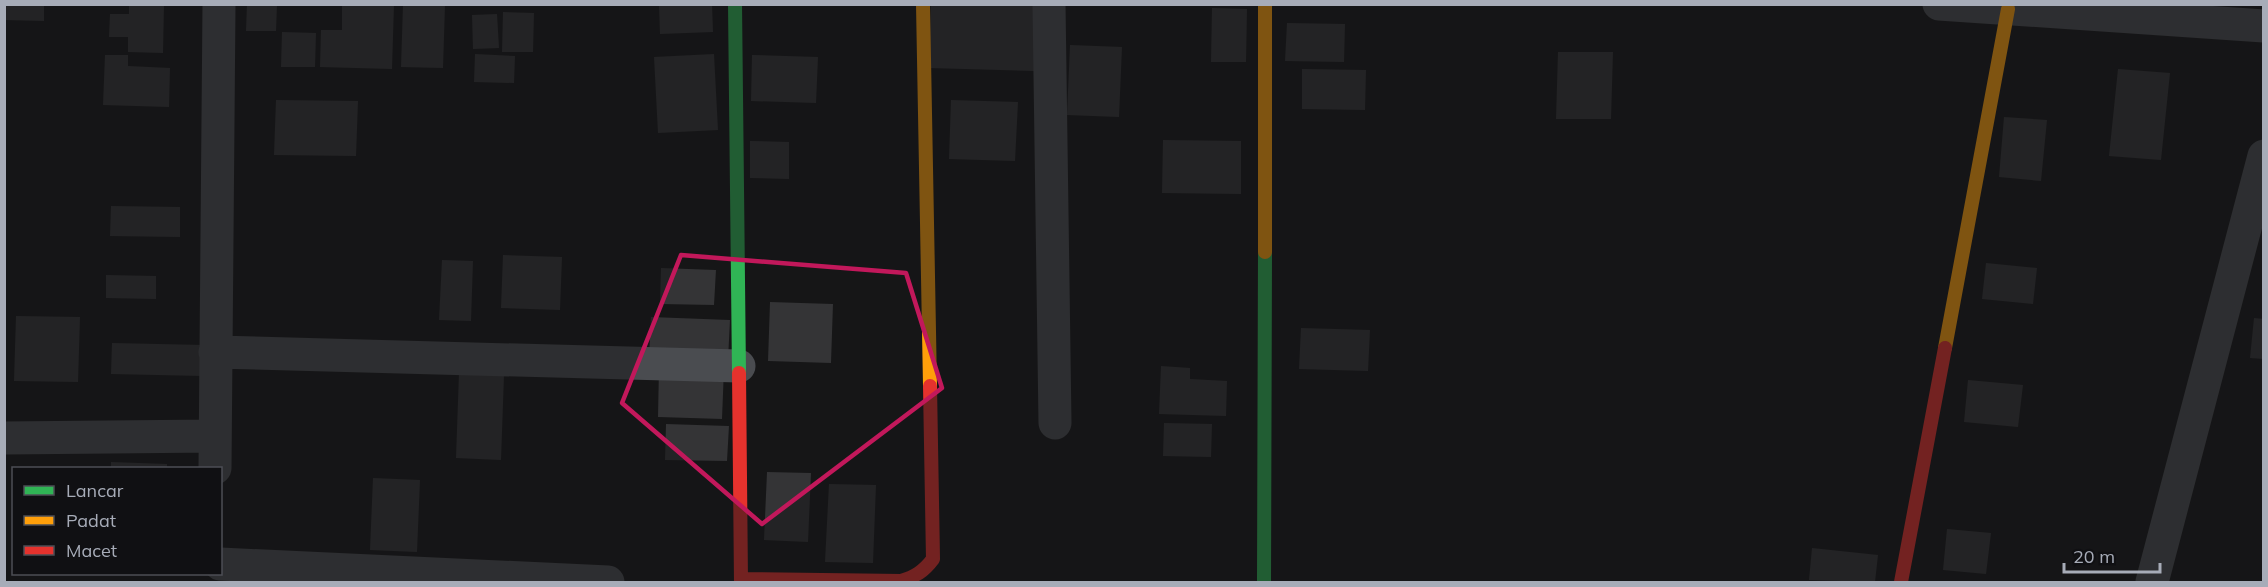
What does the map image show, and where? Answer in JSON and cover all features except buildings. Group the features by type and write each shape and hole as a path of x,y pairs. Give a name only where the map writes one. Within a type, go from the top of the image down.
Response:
{"street":[{"path":"215,467 219,4"},
{"path":"735,4 741,581 901,581 917,577 926,570 933,559 923,4"},
{"path":"1049,4 1055,423"},
{"path":"1264,582 1265,4"},
{"path":"1939,4 2264,26"},
{"path":"1900,582 2008,9"},
{"path":"2152,582 2264,156"},
{"path":"215,352 739,366"},
{"path":"4,438 214,436"},
{"path":"222,564 608,582"}],"highlighted area":[{"path":"681,255 906,273 942,388 762,524 622,403"}],"traffic: fast":[{"path":"735,4 739,373"},
{"path":"1264,582 1265,252"}],"traffic: slow":[{"path":"923,4 930,386"},
{"path":"1265,4 1265,252"},
{"path":"1945,348 2008,9"}],"traffic: jam":[{"path":"1901,582 1945,348"},
{"path":"739,373 741,582"},
{"path":"741,579 901,581 926,567 933,559 930,386"}]}
